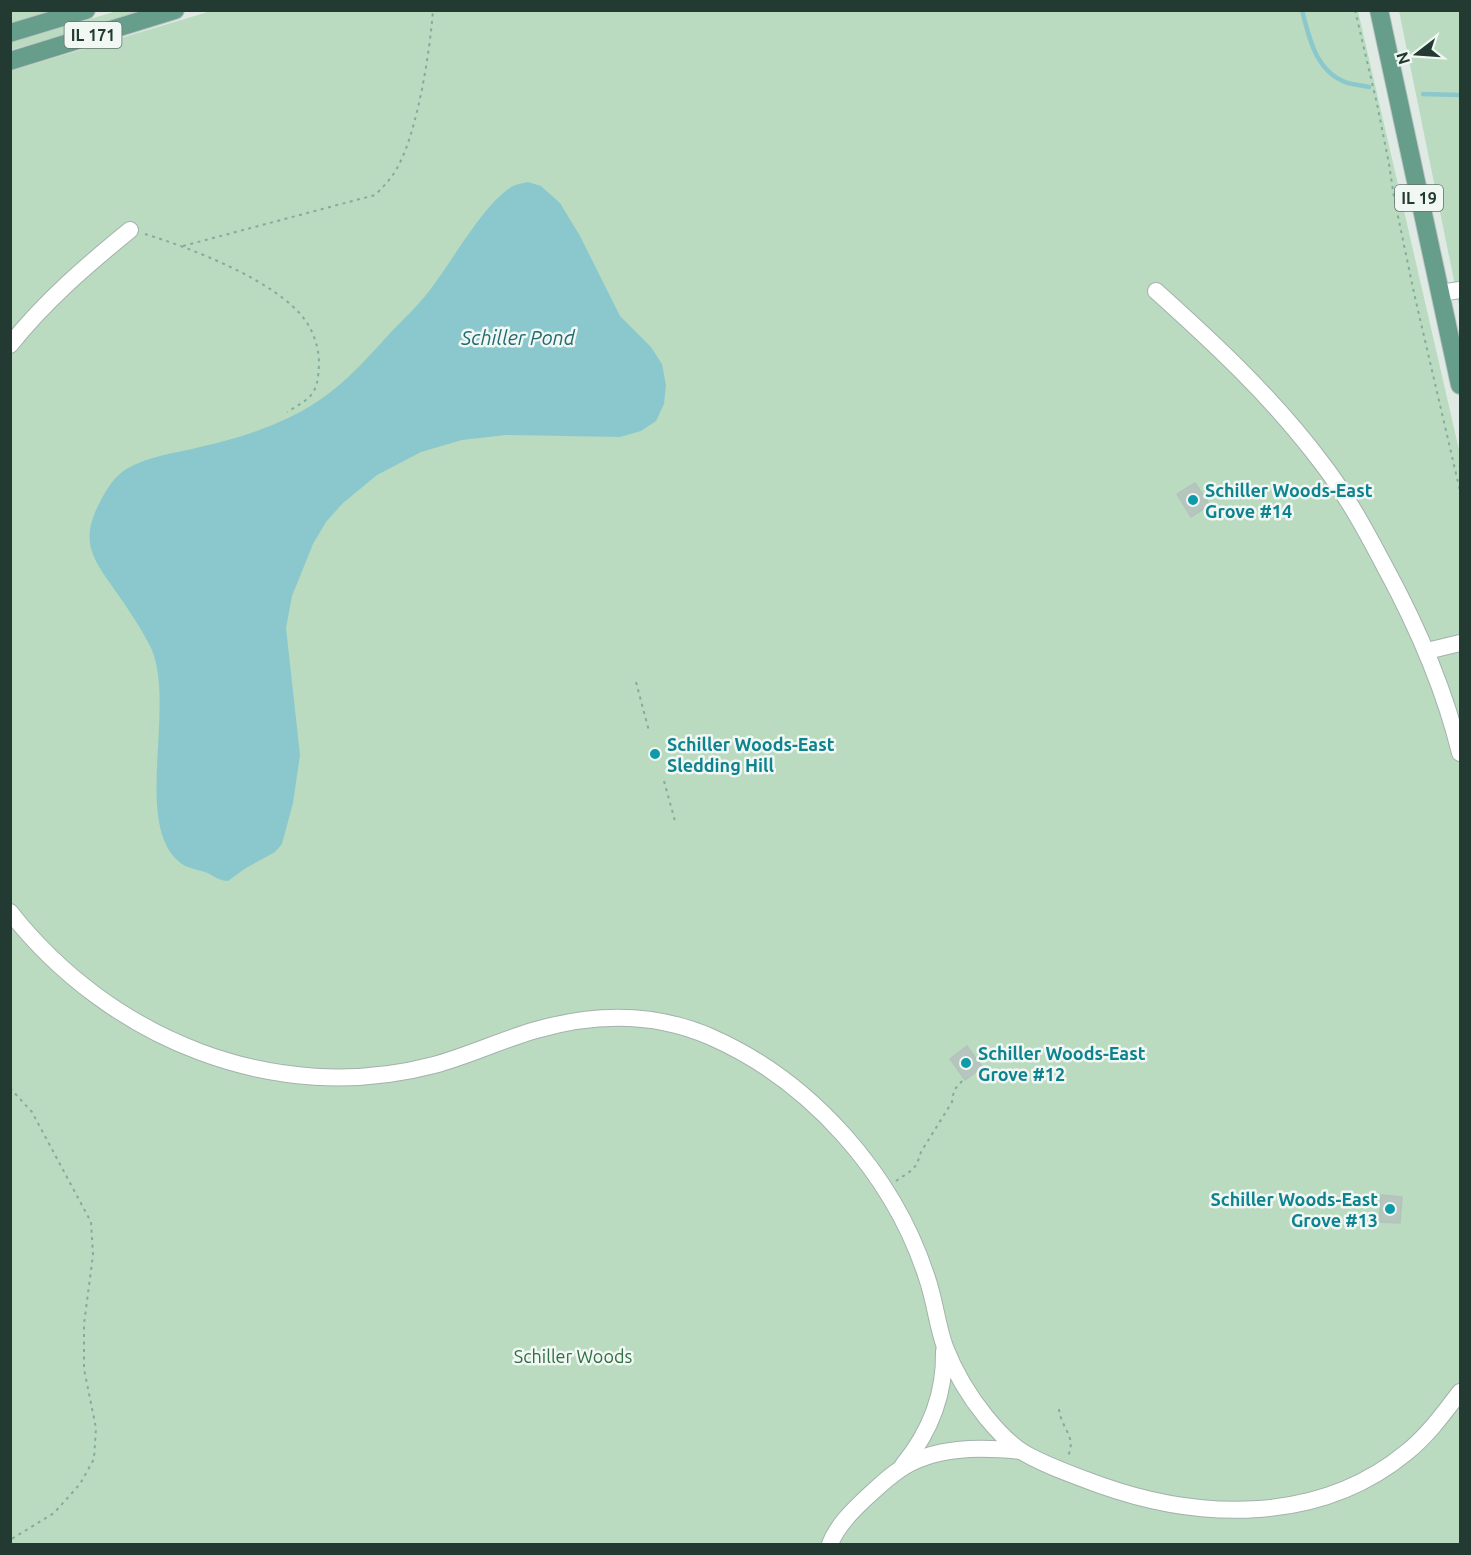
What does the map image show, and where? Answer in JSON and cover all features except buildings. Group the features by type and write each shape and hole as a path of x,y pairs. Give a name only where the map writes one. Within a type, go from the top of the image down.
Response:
{"main road":[{"name":"IL 171","path":"10,33 86,10"},
{"name":"IL 171","path":"10,61 175,10"},
{"name":"IL 19","path":"1379,10 1461,385"}],"lane":[{"path":"10,345 54,296 130,230"},
{"path":"1440,293 1461,290"},
{"path":"1156,291 1243,372 1321,462 1356,515 1377,551 1426,651 1442,691 1461,753"},
{"path":"1426,651 1461,643"},
{"path":"10,912 55,962 78,983 121,1014 200,1052 255,1069 283,1074 333,1077 406,1071 461,1056 533,1031 590,1018 635,1017 697,1031 751,1058 803,1096 848,1140 884,1188 916,1248 927,1278 944,1344 954,1368 976,1404 1004,1437 1021,1451 1108,1488 1162,1503 1245,1511 1294,1506 1339,1491 1387,1467 1428,1432 1461,1392"},
{"path":"830,1545 844,1521 900,1469 922,1439 938,1404 943,1386 944,1344"},
{"path":"900,1469 952,1451 997,1449 1021,1451"}],"path":[{"path":"183,246 375,195 387,184 410,138 428,53 433,10"},
{"path":"1355,10 1377,104 1412,282 1461,491"},
{"path":"130,230 183,246 252,278 275,293 305,319 312,331 319,358 316,385 312,397 287,412"},
{"path":"636,682 649,731"},
{"path":"664,781 675,821"},
{"path":"884,1188 912,1170 917,1164 921,1152 952,1102 954,1090 964,1078"},
{"path":"10,1088 32,1112 92,1222 93,1255 84,1324 84,1369 96,1428 94,1459 80,1484 54,1513 10,1540"},
{"path":"1059,1409 1060,1419 1072,1444 1062,1470"}],"green space":[{"path":"120,10 143,11 11,50 11,43"},
{"path":"11,11 53,11 11,23"},
{"name":"Schiller Woods","path":"211,11 1358,11 1460,454 1460,1544 11,1544 11,71"},
{"path":"1399,11 1460,11 1460,310"}],"water":[{"name":"Schiller Pond","path":"528,182 541,186 560,203 580,236 620,316 651,347 662,364 666,385 664,404 656,421 641,431 620,437 506,435 462,440 421,452 377,475 343,503 326,522 313,544 292,596 286,628 300,755 293,803 282,844 275,852 228,881 182,864 167,847 159,823 157,795 160,701 158,672 151,648 92,552 90,530 100,502 115,478 136,464 267,427 299,413 328,394 361,364 422,299 490,206 513,186"}],"waterway":[{"path":"1302,10 1320,62 1335,77 1351,84 1369,87"},
{"path":"1423,94 1460,95"}],"place":[{"name":"Schiller Woods-East Grove #14","path":"1193,500"},
{"name":"Schiller Woods-East Sledding Hill","path":"655,754"},
{"name":"Schiller Woods-East Grove #12","path":"966,1063"},
{"name":"Schiller Woods-East Grove #13","path":"1390,1209"}]}
